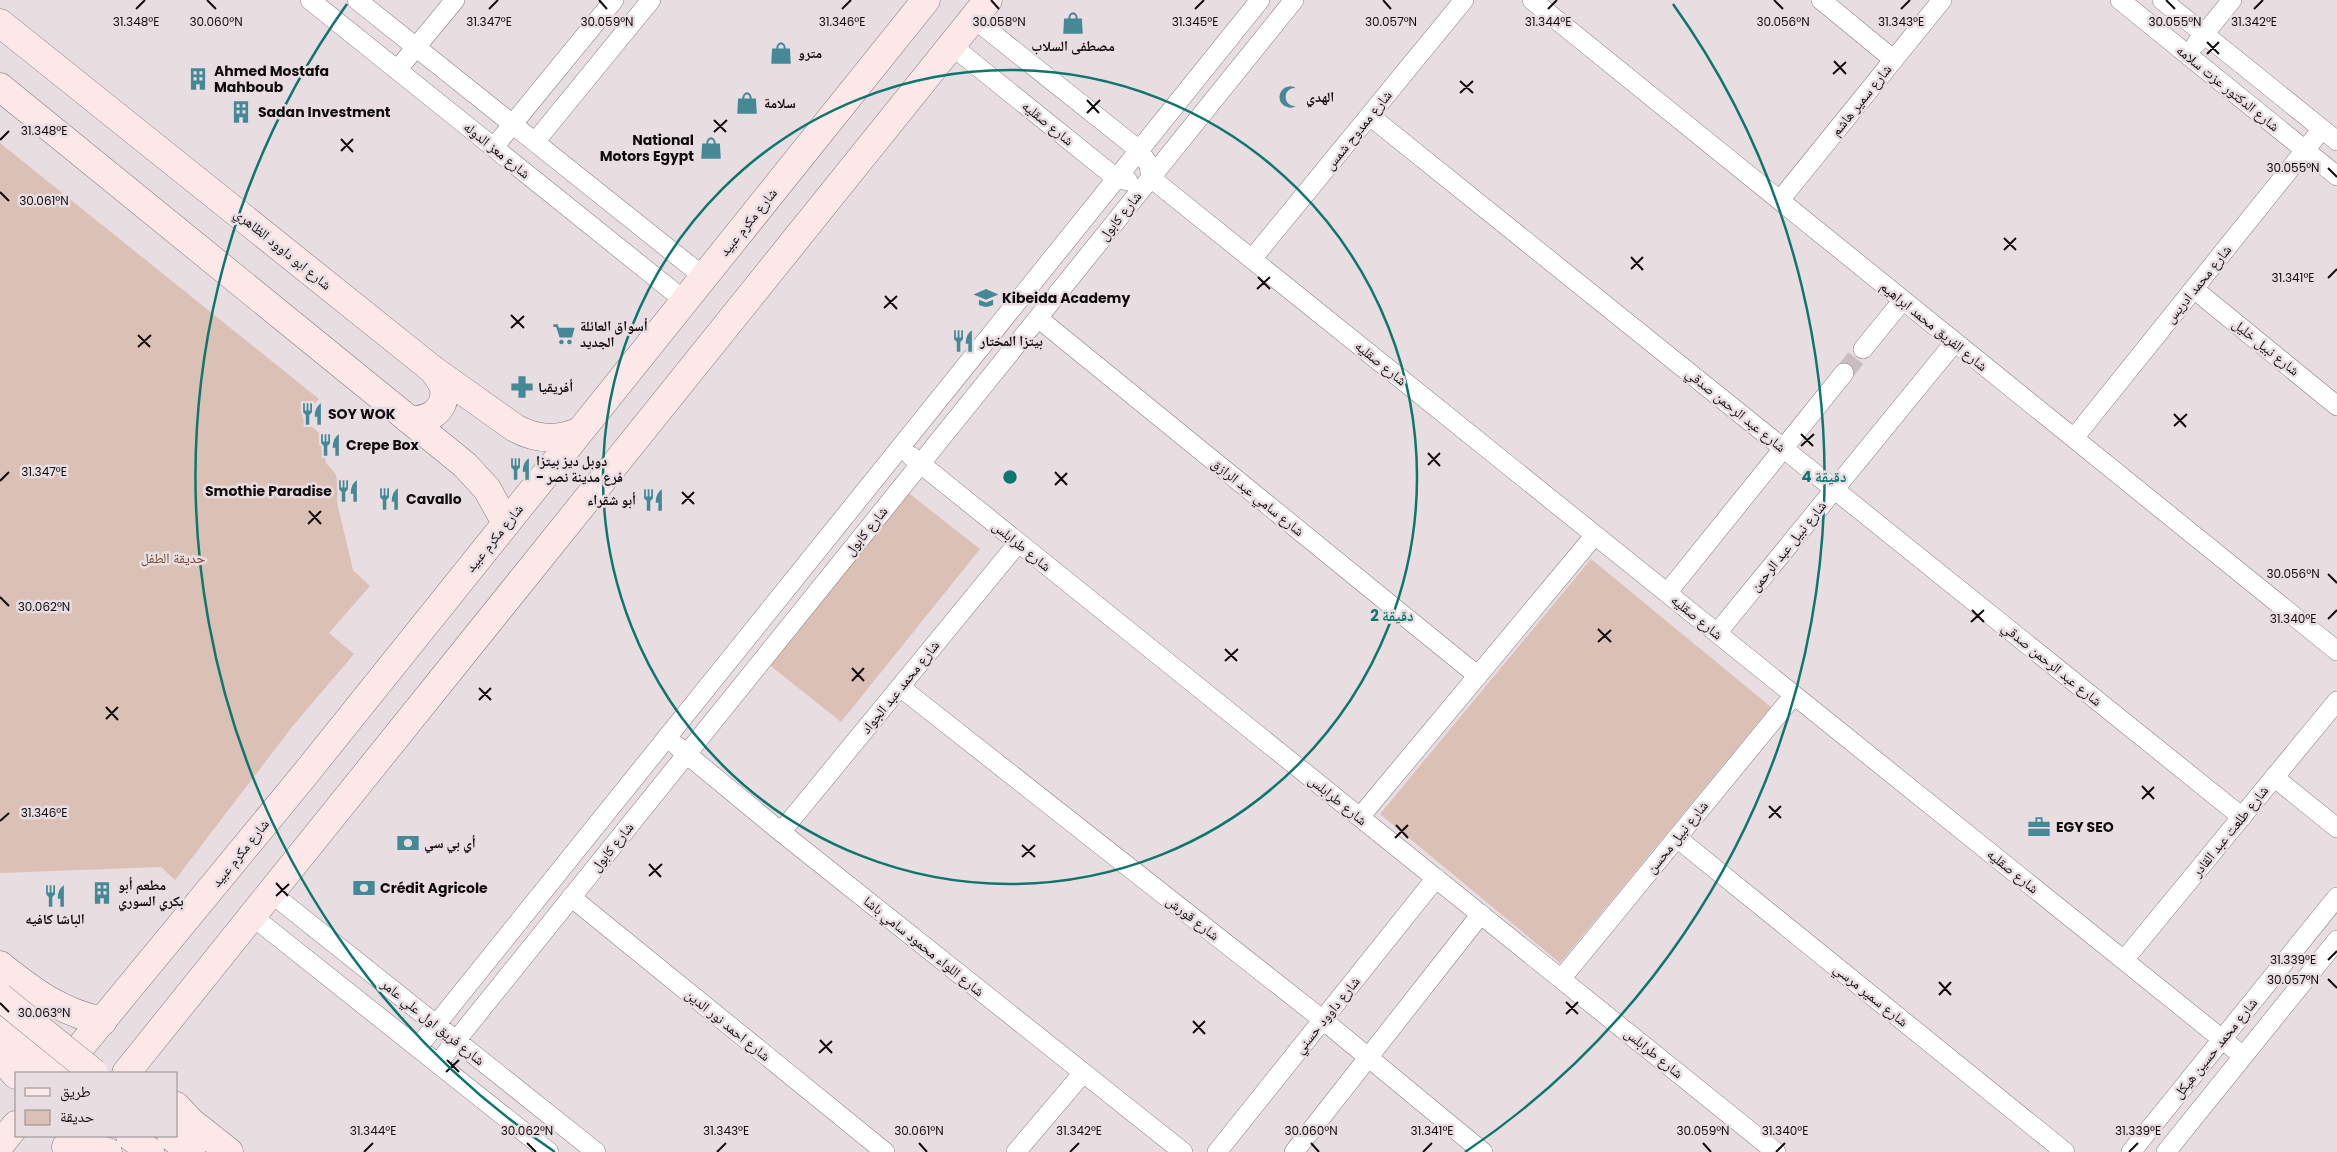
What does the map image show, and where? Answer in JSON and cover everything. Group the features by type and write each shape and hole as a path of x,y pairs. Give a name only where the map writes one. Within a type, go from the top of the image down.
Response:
{"street":[{"name":"شارع معز الدوله","path":"310,0 685,301"},
{"path":"357,0 704,277"},
{"path":"397,70 455,0"},
{"path":"494,147 614,0"},
{"path":"535,142 651,0"},
{"name":"شارع مكرم عبيد","path":"60,1072 306,773 926,0"},
{"name":"شارع كابول","path":"418,1047 1260,0"},
{"name":"شارع كابول","path":"438,1063 1294,0"},
{"name":"شارع ممدوح شمس","path":"1252,259 1464,0"},
{"name":"شارع الفريق محمد ابراهيم","path":"1532,0 2337,651"},
{"path":"1821,0 1894,60"},
{"name":"شارع سمير هاشم","path":"1780,200 1942,0"},
{"name":"شارع الدكتور عزت سلامه","path":"2162,0 2337,141"},
{"path":"2187,55 2232,0"},
{"name":"شارع الدكتور عزت سلامه","path":"2129,3 2187,55 2337,176"},
{"path":"128,1072 149,1063 270,893 980,9 1139,150 1149,165 1151,178 1136,182 1116,178"},
{"name":"شارع ابو داوود الظاهري","path":"0,23 432,369 524,434 544,439 553,439 580,431"},
{"name":"شارع صقليه","path":"952,45 1116,178"},
{"path":"0,87 476,476 497,505 506,523"},
{"name":"شارع عبد الرحمن صدقي","path":"1370,116 2242,817"},
{"name":"شارع محمد ادريس","path":"2074,438 2322,129"},
{"name":"شارع صقليه","path":"1151,178 2243,1056"},
{"name":"شارع نبيل خليل","path":"2194,289 2337,406"},
{"path":"1864,349 1903,300"},
{"name":"شارع سامي عبد الرازق","path":"1038,318 1478,676"},
{"name":"شارع نبيل عبد الرحمن","path":"1717,633 1954,343"},
{"path":"408,419 416,421 431,417 442,404 444,388 432,369"},
{"path":"1667,593 1844,373"},
{"name":"شارع طرابلس","path":"900,447 1776,1152"},
{"path":"1360,818 1595,535"},
{"name":"شارع محمد عبد الجواد","path":"782,832 1018,543"},
{"name":"شارع قورش","path":"900,687 1323,1020 1483,1152"},
{"name":"شارع نبيل محسن","path":"1561,979 1794,695"},
{"name":"شارع طلعت عبد القادر","path":"2124,960 2337,701"},
{"name":"شارع اللواء محمود سامي باشا","path":"666,738 1183,1152"},
{"path":"2274,777 2337,828"},
{"name":"شارع سمير مرسي","path":"1676,838 2065,1152"},
{"name":"شارع داوود حسني","path":"1216,1152 1436,878"},
{"name":"شارع فريق اول علي عامر","path":"270,893 596,1152"},
{"name":"شارع احمد نور الدين","path":"571,897 885,1152"},
{"name":"شارع محمد حسين هيكل","path":"2131,1152 2337,897"},
{"path":"1294,1152 1481,914"},
{"name":"شارع فريق اول علي عامر","path":"252,916 549,1152"},
{"name":"شارع محمد حسين هيكل","path":"2166,1152 2337,940"},
{"path":"5,980 57,1006 87,1018 103,1021"},
{"path":"5,980 17,995 16,1004 8,1020 0,1029 52,1072"},
{"path":"5,980 93,1072"},
{"path":"0,1056 15,1074"},
{"path":"1016,1152 1083,1073"},
{"path":"179,1122 191,1152"},
{"path":"179,1122 229,1152"},
{"path":"0,1145 15,1126"},
{"path":"131,1137 150,1152 158,1137"},
{"path":"68,1145 108,1152"}],"green space":[{"name":"حديقة الطفل","path":"0,143 319,399 302,417 321,435 326,463 335,473 338,482 337,502 353,570 370,586 329,633 354,654 292,727 175,880 161,867 0,873"},
{"path":"901,487 980,549 841,722 762,659"},
{"path":"1591,559 1771,707 1560,963 1380,814"}],"tunnel":[{"path":"1844,373 1863,349"}],"place":[{"name":"مصطفى السلاب","path":"1073,23"},
{"name":"مترو","path":"781,53"},
{"name":"Ahmed Mostafa Mahboub","path":"198,79"},
{"name":"الهدي","path":"1290,97"},
{"name":"سلامة","path":"747,103"},
{"name":"Sadan Investment","path":"241,112"},
{"name":"National Motors Egypt","path":"711,148"},
{"name":"Kibeida Academy","path":"986,298"},
{"name":"أسواق العائلة الجديد","path":"564,334"},
{"name":"بيتزا المختار","path":"963,341"},
{"name":"أفريقيا","path":"522,387"},
{"name":"SOY WOK","path":"312,414"},
{"name":"Crepe Box","path":"330,445"},
{"name":"دوبل ديز بيتزا - فرع مدينة نصر","path":"520,469"},
{"name":"Smothie Paradise","path":"348,491"},
{"name":"Cavallo","path":"389,499"},
{"name":"أبو شقراء","path":"653,500"},
{"name":"EGY SEO","path":"2039,827"},
{"name":"أي بي سي","path":"408,843"},
{"name":"Crédit Agricole","path":"364,888"},
{"name":"مطعم أبو بكري السوري","path":"102,893"},
{"name":"الباشا كافيه","path":"55,896"}]}
